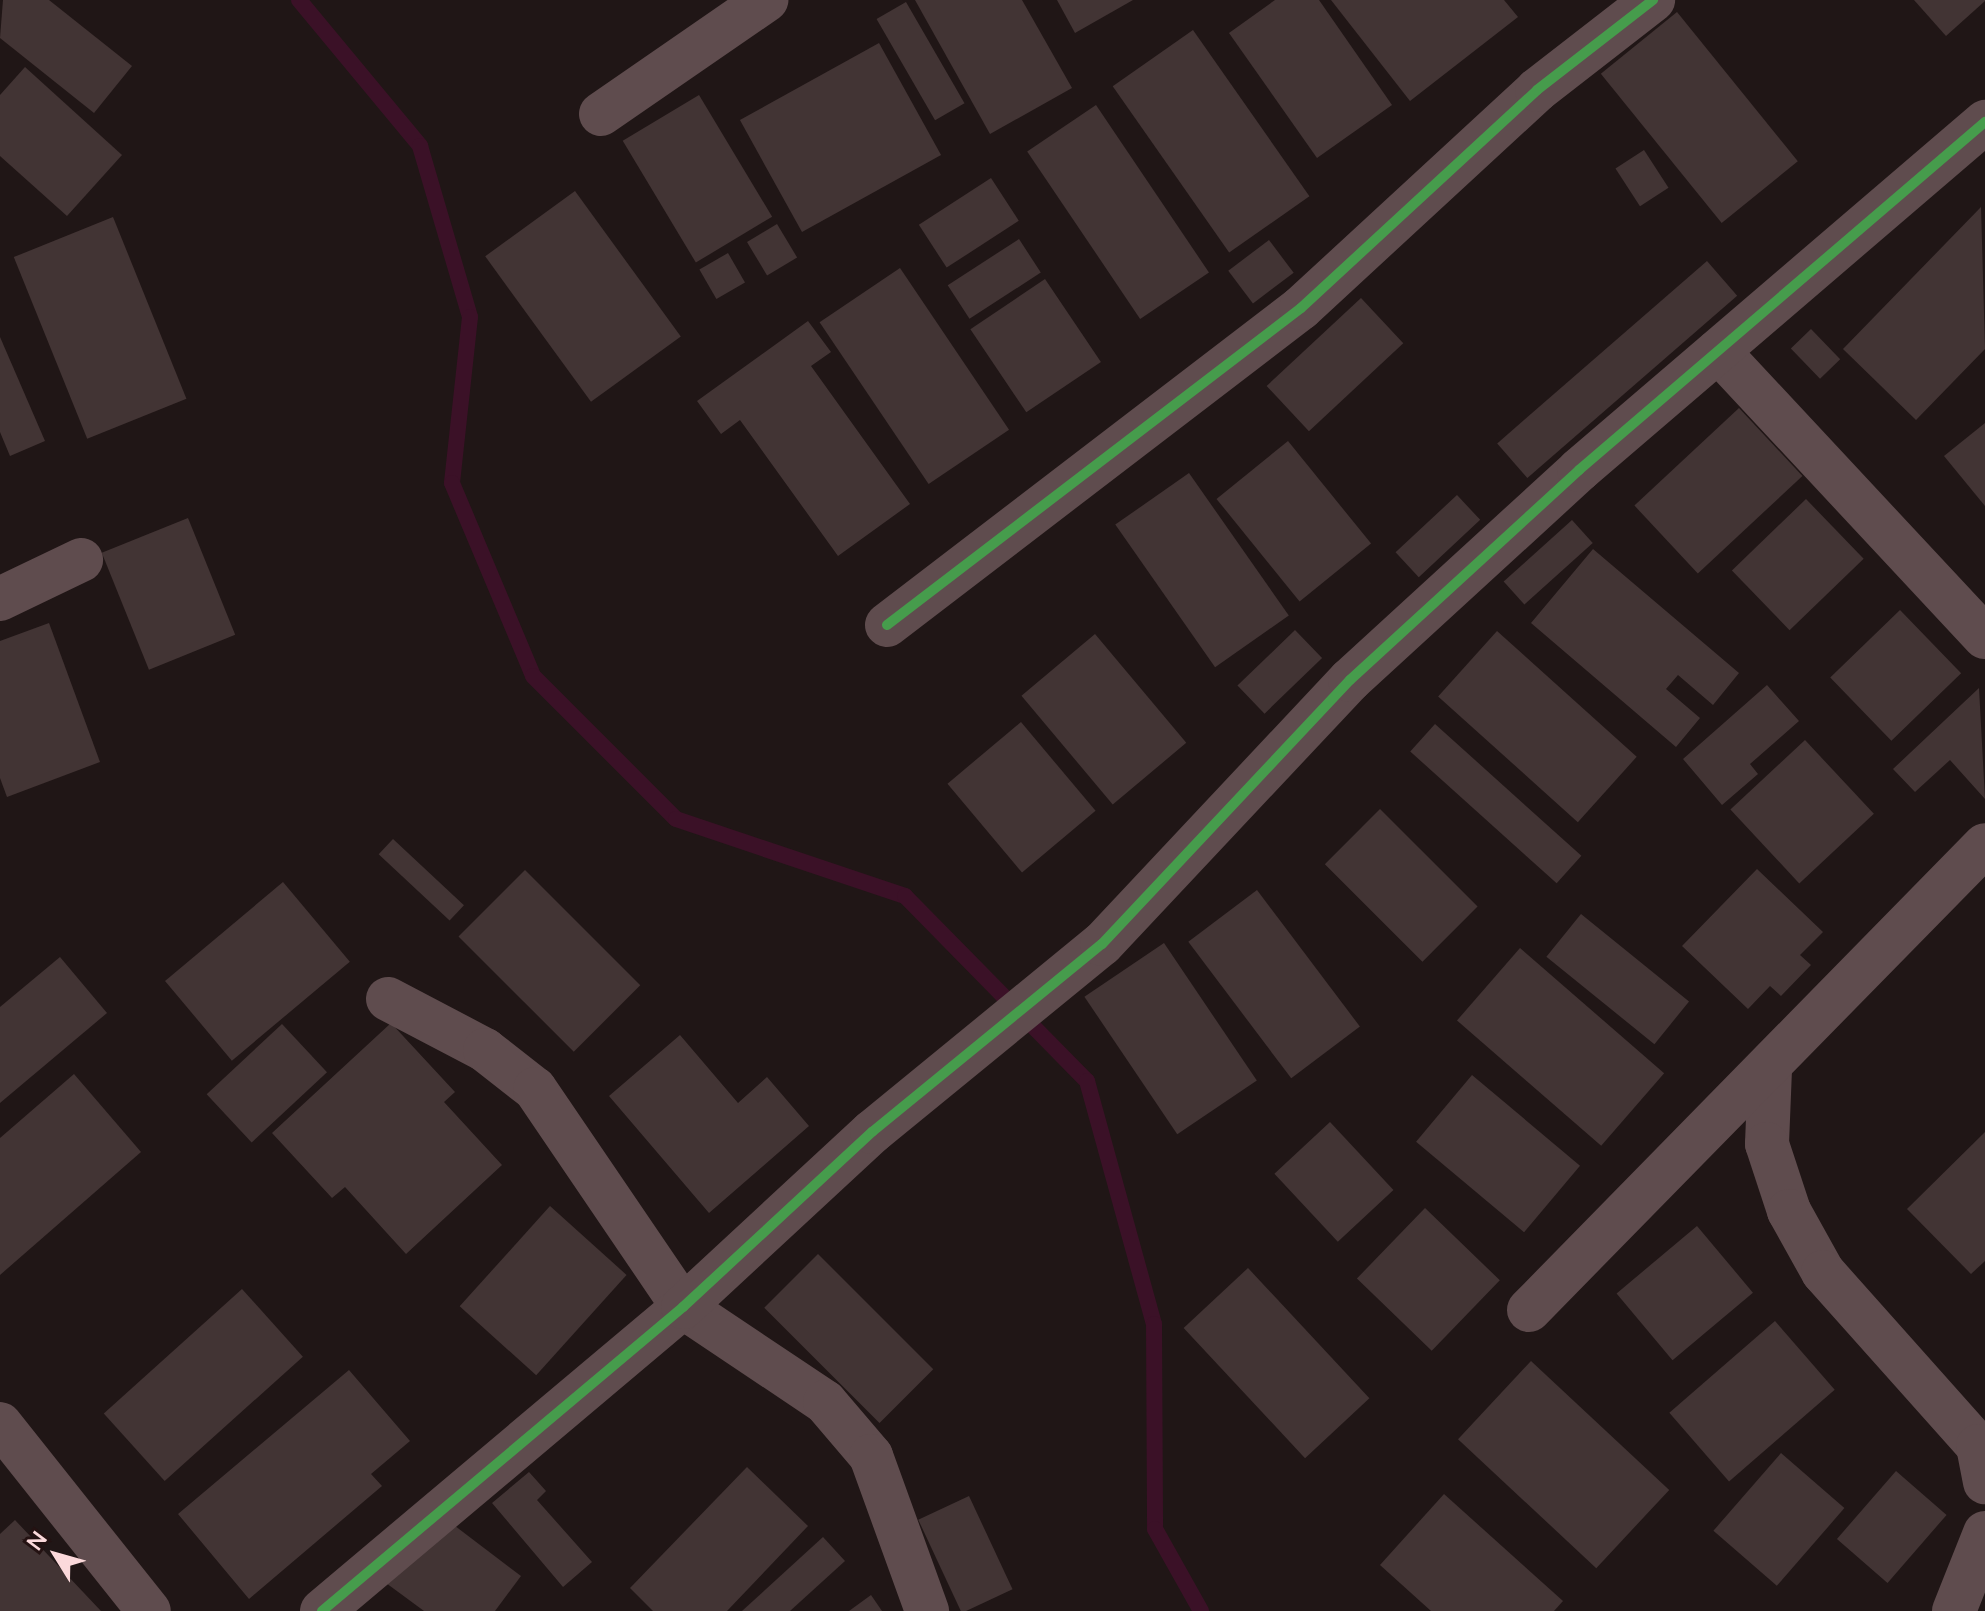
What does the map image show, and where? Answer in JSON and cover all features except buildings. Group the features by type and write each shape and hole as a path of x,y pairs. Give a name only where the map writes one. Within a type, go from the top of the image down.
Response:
{"street":[{"path":"601,114 766,0"},
{"path":"887,625 1301,308 1537,90 1653,0"},
{"path":"322,1611 683,1307 872,1132 1102,944 1350,680 1718,351 1985,122"},
{"path":"1718,351 1985,637"},
{"path":"0,599 81,560"},
{"path":"1529,1310 1770,1069 1985,845"},
{"path":"388,999 485,1050 535,1089 683,1307 825,1402 871,1456 927,1611"},
{"path":"1770,1069 1767,1144 1789,1211 1823,1272 1978,1446 1985,1482"},
{"path":"0,1424 149,1611"},
{"path":"1954,1611 1985,1533"}],"waterway":[{"path":"299,0 420,146 470,317 452,483 533,676 676,819 905,896 1087,1081 1154,1324 1155,1529 1201,1611"}],"cycle path":[{"path":"887,625 1301,308 1537,90 1653,0"},
{"path":"322,1611 683,1307 872,1132 1102,944 1350,680 1579,470 1985,122"}]}
